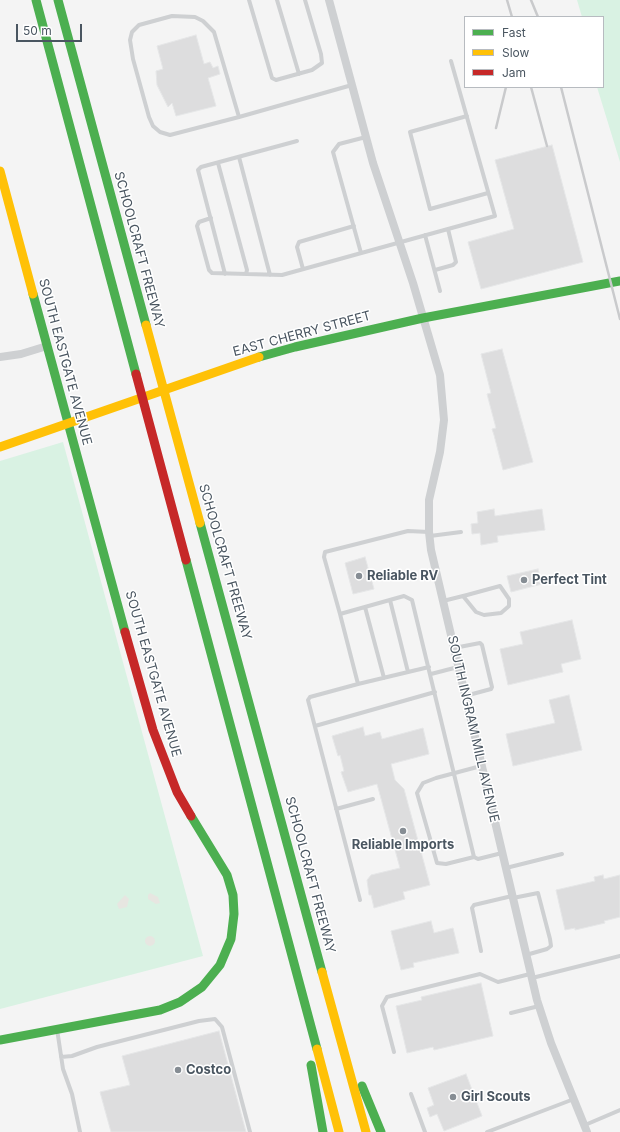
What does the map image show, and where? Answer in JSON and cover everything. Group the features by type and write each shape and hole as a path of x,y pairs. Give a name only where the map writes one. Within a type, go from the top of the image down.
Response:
{"main road":[{"path":"36,0 339,1132"},
{"name":"SCHOOLCRAFT FREEWAY","path":"58,0 366,1132"},
{"name":"SOUTH EASTGATE AVENUE","path":"0,171 67,423 159,749 177,792 227,875 233,895 234,914 231,939 220,965 202,987 180,1002 160,1010 57,1028 0,1040"},
{"name":"EAST CHERRY STREET","path":"0,447 197,378 295,347 423,318 620,281"},
{"path":"283,922 284,956 310,1061 323,1132"},
{"path":"312,931 360,1080 381,1132"}],"street":[{"name":"SOUTH INGRAM MILL AVENUE","path":"329,0 366,137 440,375 444,406 443,435 429,500 429,534 442,601 531,976 551,1043 586,1129"},
{"path":"0,356 22,354 47,346"}],"lane":[{"path":"249,0 272,78 276,80 312,70 322,63 321,54 305,0"},
{"path":"277,0 298,74"},
{"path":"239,117 214,32 203,21 195,17 172,16 139,25 132,32 130,40 133,59 149,117 153,126 160,132 170,135 239,117 352,85"},
{"path":"211,218 199,222 197,226 210,272 225,274 282,275 495,216 451,61"},
{"path":"467,116 410,132 430,209 488,193"},
{"path":"361,253 333,152 339,144 366,137"},
{"path":"225,274 198,170 297,141"},
{"path":"239,157 270,275"},
{"path":"218,163 247,270 246,274"},
{"path":"304,269 297,247 299,242 354,226"},
{"path":"435,270 453,265 456,262 448,229"},
{"path":"425,235 440,290"},
{"path":"358,684 324,557 324,552 408,531 429,534 461,532"},
{"path":"442,601 500,586 509,599 509,606 501,613 484,615 476,612 463,596"},
{"path":"340,614 404,596 412,600 476,858"},
{"path":"390,600 408,672"},
{"path":"365,607 384,678"},
{"path":"454,648 480,643 482,645 492,687 490,690 465,696"},
{"path":"431,674 458,666"},
{"path":"360,900 308,700 310,698 358,684 429,667"},
{"path":"315,726 435,692"},
{"path":"482,766 436,778 423,783 416,793 437,863 446,864 502,853"},
{"path":"336,810 373,799"},
{"path":"506,868 562,854"},
{"path":"482,951 472,908 474,905 538,893 551,946 547,949 526,955"},
{"path":"394,1052 382,1006 387,997 480,974 498,982 620,956"},
{"path":"511,1013 539,1006"},
{"path":"61,1057 72,1056 97,1047 199,1021 215,1019 222,1027 250,1132"},
{"path":"57,1028 61,1057 80,1132"},
{"path":"411,1094 425,1132"},
{"path":"487,1132 574,1099"},
{"path":"586,1129 620,1110"}],"green space":[{"path":"577,0 620,0 620,162 597,88 604,88 604,16 582,16"},
{"path":"63,442 203,956 0,1009 0,461"}],"sand":[{"path":"150,893 158,897 160,903 156,904 148,899 148,895"},
{"path":"125,895 129,899 127,907 119,909 117,904"},
{"path":"148,936 152,936 155,941 152,946 148,946 145,943 145,939"}],"building":[{"path":"196,35 204,64 210,62 213,68 218,66 220,74 208,78 216,106 176,116 172,103 168,107 157,85 156,71 163,69 157,46"},
{"path":"552,145 583,262 481,289 468,242 514,229 495,160"},
{"path":"502,349 533,462 503,470 492,429 496,428 487,394 491,393 481,354"},
{"path":"494,509 495,516 542,509 545,530 497,536 498,542 481,545 480,533 472,534 471,524 478,523 477,512"},
{"name":"Reliable RV","path":"365,557 374,589 353,594 345,563"},
{"name":"Perfect Tint","path":"538,569 542,584 511,592 507,576"},
{"path":"572,620 581,659 561,664 563,672 508,685 500,649 523,644 520,632"},
{"path":"569,695 582,750 513,766 506,734 555,723 549,700"},
{"name":"Reliable Imports","path":"363,727 365,736 380,732 382,739 423,728 429,754 391,764 395,780 404,789 430,885 403,892 405,899 374,908 371,895 369,895 367,880 371,875 400,868 377,784 348,792 341,772 344,771 340,755 338,756 332,736"},
{"path":"603,875 604,879 620,875 620,917 604,921 605,923 575,930 575,928 565,930 556,890 595,881 594,877"},
{"path":"431,921 434,933 453,928 459,953 413,963 414,967 401,970 391,931"},
{"path":"481,983 493,1036 434,1050 433,1047 407,1053 396,1006 422,1000 421,997"},
{"name":"Costco","path":"219,1031 246,1132 111,1132 100,1092 130,1085 122,1056"},
{"name":"Girl Scouts","path":"466,1074 482,1116 444,1131 437,1114 430,1117 427,1108 434,1105 428,1088"}],"railway":[{"path":"507,0 512,16"},
{"path":"531,0 538,16"},
{"path":"496,128 506,88"},
{"path":"531,88 547,146"},
{"path":"561,88 620,319"}],"traffic: fast":[{"path":"36,0 136,374"},
{"path":"58,0 146,325"},
{"path":"259,357 295,347 423,318 620,281"},
{"path":"33,294 125,632"},
{"path":"200,523 322,972"},
{"path":"186,560 317,1049"},
{"path":"0,1040 160,1010 180,1002 202,987 220,965 231,939 234,914 233,895 227,875 191,816"},
{"path":"311,1065 323,1132"},
{"path":"362,1086 381,1132"}],"traffic: slow":[{"path":"0,171 33,294"},
{"path":"146,325 200,523"},
{"path":"0,447 259,357"},
{"path":"322,972 366,1132"},
{"path":"317,1049 339,1132"}],"traffic: jam":[{"path":"136,374 186,560"},
{"path":"125,632 153,730 177,792 191,816"}],"place":[{"name":"Reliable RV","path":"359,576"},
{"name":"Perfect Tint","path":"524,580"},
{"name":"Reliable Imports","path":"403,831"},
{"name":"Costco","path":"178,1070"},
{"name":"Girl Scouts","path":"453,1097"}]}
